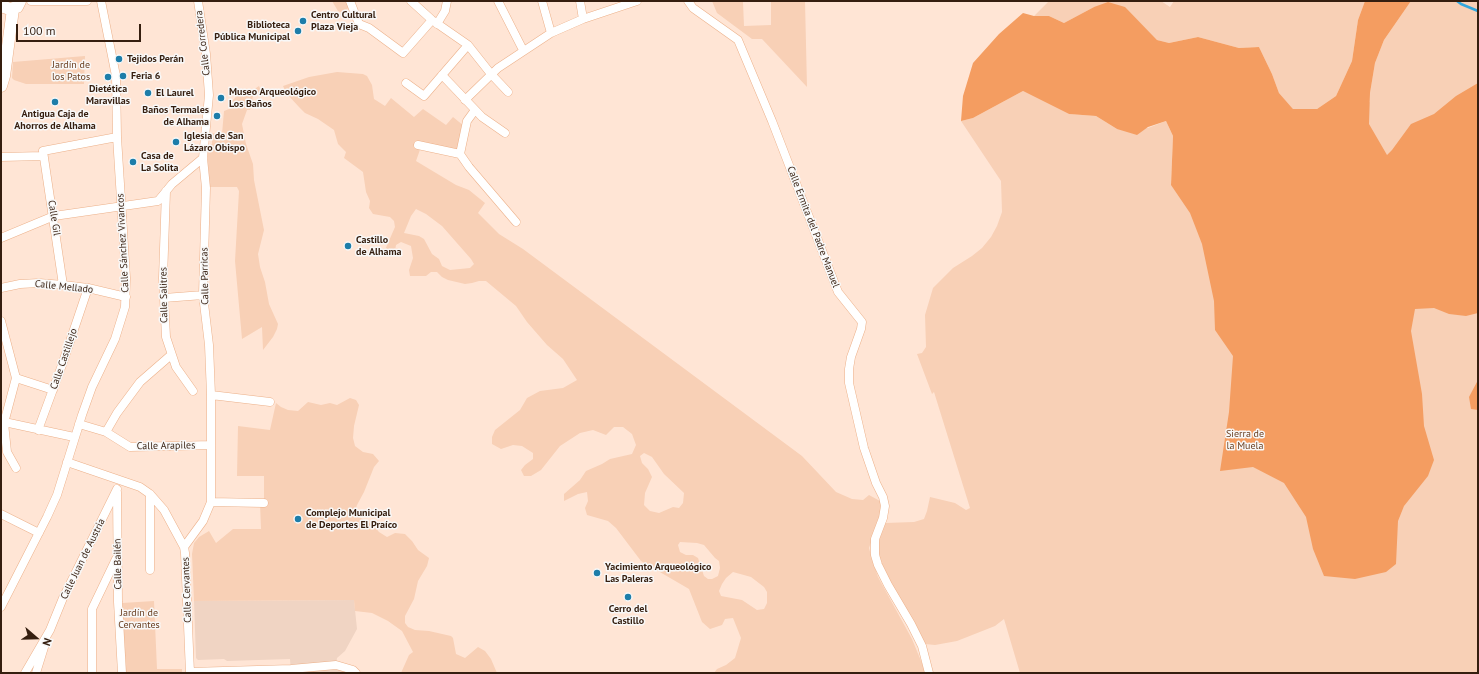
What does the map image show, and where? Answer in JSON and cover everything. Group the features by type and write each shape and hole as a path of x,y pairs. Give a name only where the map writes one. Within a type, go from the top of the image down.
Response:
{"main road":[{"path":"1,84 4,76 5,42 10,5"}],"street":[{"path":"31,1 87,1"},
{"name":"Calle Sánchez Vivancos","path":"1,607 57,495 74,437 92,387 115,339 125,307 126,297 117,137 116,76 100,1"},
{"name":"Calle Corredera","path":"198,1 206,54 209,95 203,158"},
{"path":"350,1 359,24 369,28 403,53 445,11 447,1"},
{"path":"411,1 434,22 468,44 491,74 508,92"},
{"path":"420,1 424,13"},
{"path":"498,1 523,50"},
{"path":"542,1 551,33"},
{"path":"580,1 583,18"},
{"path":"465,100 491,74 523,50 551,33 583,18 636,1"},
{"name":"Calle Ermita del Padre Manuel","path":"688,1 694,8 738,40 772,121 838,292 862,322 851,357 849,382 864,448 885,506 883,518 875,539 875,554 888,585 922,646 929,673"},
{"path":"406,83 424,96 468,44"},
{"path":"442,75 482,117 505,133"},
{"path":"460,154 467,121 475,110"},
{"path":"1,157 43,153 117,137"},
{"path":"418,145 460,154 469,167 516,222"},
{"name":"Calle Gil","path":"43,153 54,216 63,285"},
{"path":"1,238 54,216 158,201 172,184 203,158"},
{"name":"Calle Parricas","path":"184,546 203,521 211,502 211,395 209,345 203,295 206,188 203,158"},
{"name":"Calle Salitres","path":"166,191 164,298 166,337 176,367 193,391"},
{"name":"Calle Mellado","path":"1,288 27,284 63,285 88,288 126,297"},
{"name":"Calle Castillejo","path":"38,430 88,288"},
{"path":"164,298 203,295"},
{"path":"1,321 16,378 2,423 7,452 16,468"},
{"path":"106,432 116,413 140,382 171,355"},
{"path":"16,378 53,390"},
{"path":"211,395 270,402"},
{"path":"2,423 74,437"},
{"name":"Calle Arapiles","path":"79,424 106,432 130,447 210,445"},
{"name":"Calle Cervantes","path":"67,462 140,487 150,494 164,510 184,546 186,553 190,673"},
{"name":"Calle Bailén","path":"120,480 117,489 118,602 122,673"},
{"name":"Calle Juan de Austria","path":"36,673 50,630 63,598 117,489"},
{"path":"150,494 150,570"},
{"path":"211,502 264,503"},
{"path":"1,514 39,533"},
{"path":"92,673 92,609 118,556"},
{"name":"Calle Juan de Austria","path":"25,673 50,630"},
{"path":"190,673 262,671 336,665 353,670 356,673"}],"shaded area":[{"path":"354,600 357,629 345,651 337,658 336,665 344,673 291,673 290,659 227,661 224,659 198,660 196,658 194,601"}],"green space":[{"path":"332,1 347,1 349,7 344,13 338,11"},
{"path":"712,1 743,2 744,26 771,25 771,1 805,1 807,87 762,39 752,39 717,13"},
{"path":"1049,1 1161,1 1170,7 1174,1 1365,1 1358,20 1352,61 1336,96 1317,109 1293,109 1279,93 1259,47 1239,48 1198,37 1169,43 1157,40 1125,8 1094,7 1064,23 1049,16 1034,16"},
{"path":"1365,1 1411,1 1384,40 1375,63 1370,93 1369,124 1387,155 1411,124 1434,114 1456,96 1478,83 1478,313 1466,316 1449,314 1434,308 1415,309 1411,331 1422,394 1424,426 1434,460 1428,476 1404,506 1398,521 1396,564 1386,572 1355,579 1324,576 1313,549 1306,517 1284,483 1253,467 1220,471 1229,412 1233,356 1215,330 1214,301 1202,244 1190,213 1171,185 1173,136 1166,121 1148,127 1137,135 1117,129 1096,116 1069,114 1023,91 973,118 961,121 963,96 973,63 999,34 1023,13 1034,16 1049,16 1064,23 1094,7 1108,2 1125,7 1157,40 1169,43 1198,37 1239,48 1259,47 1279,93 1293,109 1317,109 1336,96 1352,61 1358,20"},
{"name":"Sierra de la Muela","path":"1411,1 1478,1 1478,673 1020,673 1004,619 995,626 957,641 935,645 925,644 893,588 881,562 878,548 885,523 914,522 924,519 930,497 955,503 966,510 970,508 934,392 932,394 917,354 922,353 926,347 925,315 933,288 953,268 982,248 991,237 1002,212 1001,181 961,121 973,118 1023,91 1069,114 1096,116 1117,129 1148,128 1166,121 1173,136 1171,185 1370,102 1375,63 1384,40"},
{"name":"Jardín de los Patos","path":"85,56 84,84 26,84 12,78 13,62"},
{"path":"337,72 363,74 367,76 372,85 374,99 385,106 391,98 414,117 423,109 446,125 453,117 464,126 458,152 422,144 416,161 456,185 469,190 485,203 478,213 499,234 523,249 802,456 836,492 852,499 863,500 869,495 880,501 881,513 869,548 878,577 912,639 926,673 714,673 717,669 726,665 735,658 741,638 733,618 725,619 722,625 710,629 702,622 689,589 641,561 616,528 608,521 587,515 585,508 588,501 587,492 578,494 564,501 564,494 580,480 586,471 610,459 632,454 636,445 632,434 623,427 614,427 606,435 593,430 580,433 560,446 541,470 531,476 524,476 521,470 533,459 533,453 522,446 513,445 501,449 492,444 492,437 495,430 520,410 527,398 540,391 563,388 577,380 563,359 547,345 527,322 516,306 486,281 465,284 448,280 437,272 431,272 426,276 410,276 409,270 413,258 411,246 401,242 396,245 395,251 389,252 385,250 395,227 394,221 390,217 373,214 369,208 370,201 366,192 363,172 344,158 346,152 338,144 334,130 318,119 305,113 287,94 283,86 309,77","holes":["416,209 426,214 442,226 474,264 470,268 450,270 442,266 439,259 432,254 424,239 419,236 404,233 411,216","644,453 652,457 664,474 684,493 683,503 679,508 673,507 659,513 650,511 644,505 645,493 652,477 648,469 642,463 640,456","680,542 704,545 719,561 720,568 718,576 712,579 708,579 704,576 698,558 693,555 686,555 680,552 678,545","733,572 751,577 764,587 767,592 767,603 764,609 757,610 742,600 721,596 719,591 726,578"]},
{"path":"259,86 261,91 253,96 250,110 247,110 242,124 246,144 253,164 254,180 264,230 258,254 260,267 265,282 269,304 278,324 273,337 263,350 262,327 242,339 235,261 239,191 237,187 209,187 208,161 208,146 212,144 212,138 209,136 210,133 222,134 224,111 234,107 232,101 236,97 232,92 242,90 243,97"},
{"path":"1478,380 1478,410 1471,409 1469,397"},
{"path":"350,398 356,400 359,405 354,426 353,438 355,446 363,452 373,454 379,461 374,467 355,512 359,517 374,526 379,532 387,537 395,533 405,534 418,550 429,558 427,566 418,581 414,599 405,616 405,623 408,627 415,630 429,631 451,636 453,638 456,654 465,658 478,647 485,651 491,659 497,673 401,673 409,655 413,652 402,631 388,621 372,613 355,611 354,600 194,601 192,554 194,543 199,537 209,531 216,543 233,529 261,529 260,503 264,502 264,476 237,476 238,426 270,430 276,403 288,410 298,411 308,402 321,405 330,403 337,405"},
{"name":"Jardín de Cervantes","path":"154,601 157,669 182,669 182,673 126,673 122,603"}],"waterway":[{"path":"1457,1 1478,11"}],"place":[{"name":"Centro Cultural Plaza Vieja","path":"303,21"},
{"name":"Biblioteca Pública Municipal","path":"298,31"},
{"name":"Tejidos Perán","path":"119,59"},
{"name":"Feria 6","path":"123,76"},
{"name":"Dietética Maravillas","path":"108,77"},
{"name":"El Laurel","path":"148,93"},
{"name":"Museo Arqueológico Los Baños","path":"221,98"},
{"name":"Antigua Caja de Ahorros de Alhama","path":"55,102"},
{"name":"Baños Termales de Alhama","path":"217,116"},
{"name":"Iglesia de San Lázaro Obispo","path":"176,142"},
{"name":"Casa de La Solita","path":"133,162"},
{"name":"Castillo de Alhama","path":"348,246"},
{"name":"Complejo Municipal de Deportes El Praíco","path":"298,519"},
{"name":"Yacimiento Arqueológico Las Paleras","path":"597,573"},
{"name":"Cerro del Castillo","path":"628,597"}]}
